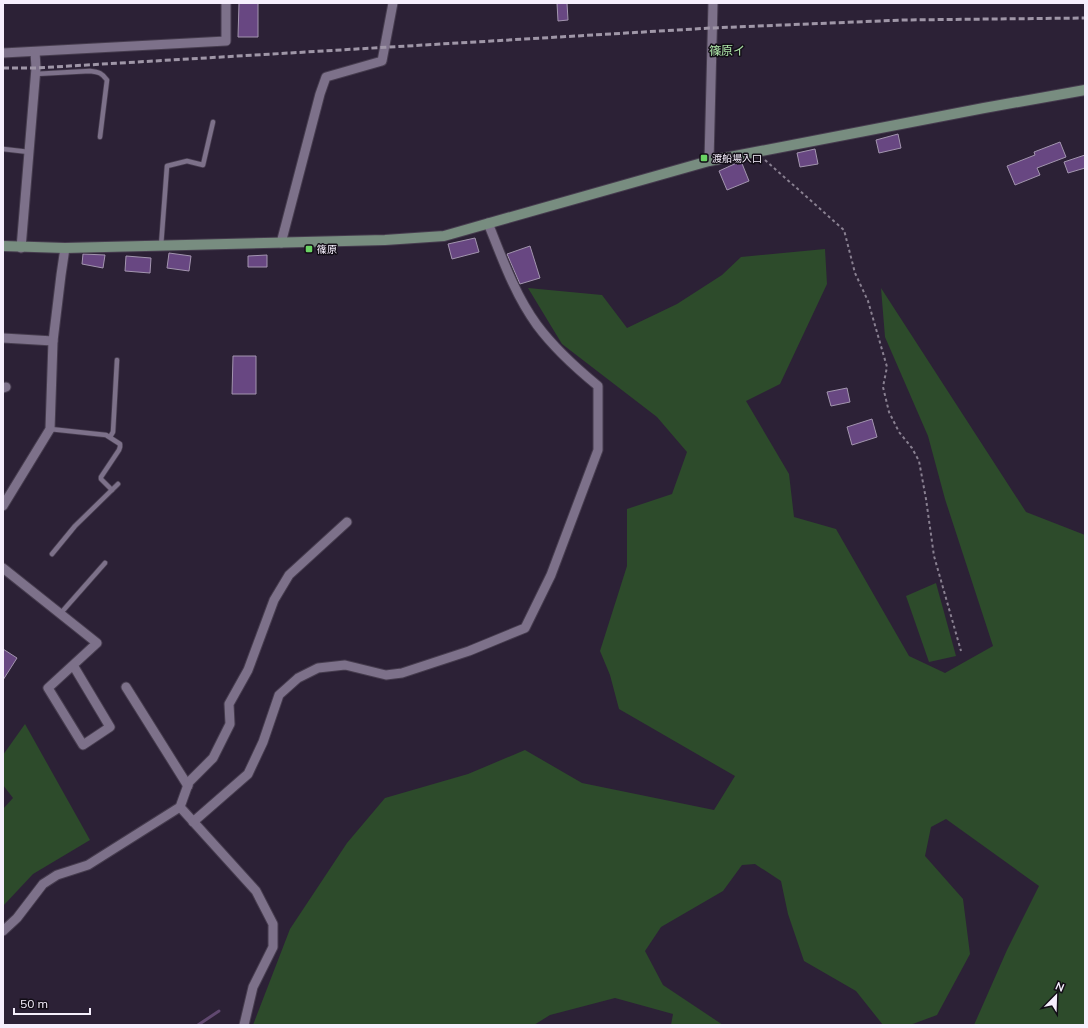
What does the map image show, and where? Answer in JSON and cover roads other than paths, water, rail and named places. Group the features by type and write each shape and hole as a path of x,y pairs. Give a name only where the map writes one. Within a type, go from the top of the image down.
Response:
{"street":[{"path":"3,53 226,41 226,3"},
{"path":"281,243 318,101 326,77 382,61 393,3"},
{"path":"708,161 713,3"},
{"path":"21,248 35,74 35,52"},
{"path":"3,246 21,248 65,248 161,246 384,240 444,236 708,161 1085,90"},
{"path":"193,822 248,774 262,742 279,695 298,678 318,668 345,665 386,675 402,673 469,651 525,628 551,575 598,450 598,386 579,370 537,325 518,293 504,264 488,223"},
{"path":"3,506 50,429 53,341 65,248"},
{"path":"3,338 53,341"},
{"path":"3,931 17,918 43,884 57,875 88,865 180,807 190,782 213,758 230,724 229,704 248,670 274,600 290,575 347,522"},
{"path":"3,568 97,643 73,665 48,688 83,745 110,727 73,665"},
{"path":"126,687 188,786"},
{"path":"180,807 256,891 273,924 273,947 253,987 244,1025"}],"lane":[{"path":"35,74 90,71 99,72 103,75 107,80 100,137"},
{"path":"161,246 167,166 187,161 203,165 213,122"},
{"path":"3,149 29,152"},
{"path":"110,437 113,432 117,360"},
{"path":"50,429 106,435 120,444 120,447 101,477 101,479 112,490"},
{"path":"52,554 75,526 118,484"},
{"path":"60,614 105,563"}],"waterway":[{"path":"198,1025 219,1011"}],"railway":[{"path":"3,68 36,68 711,28 903,20 1085,18"}],"place":[{"name":"渡船場入口","path":"704,158"},
{"name":"篠原","path":"309,249"}],"district":[{"name":"篠原イ","path":"727,51"}]}
